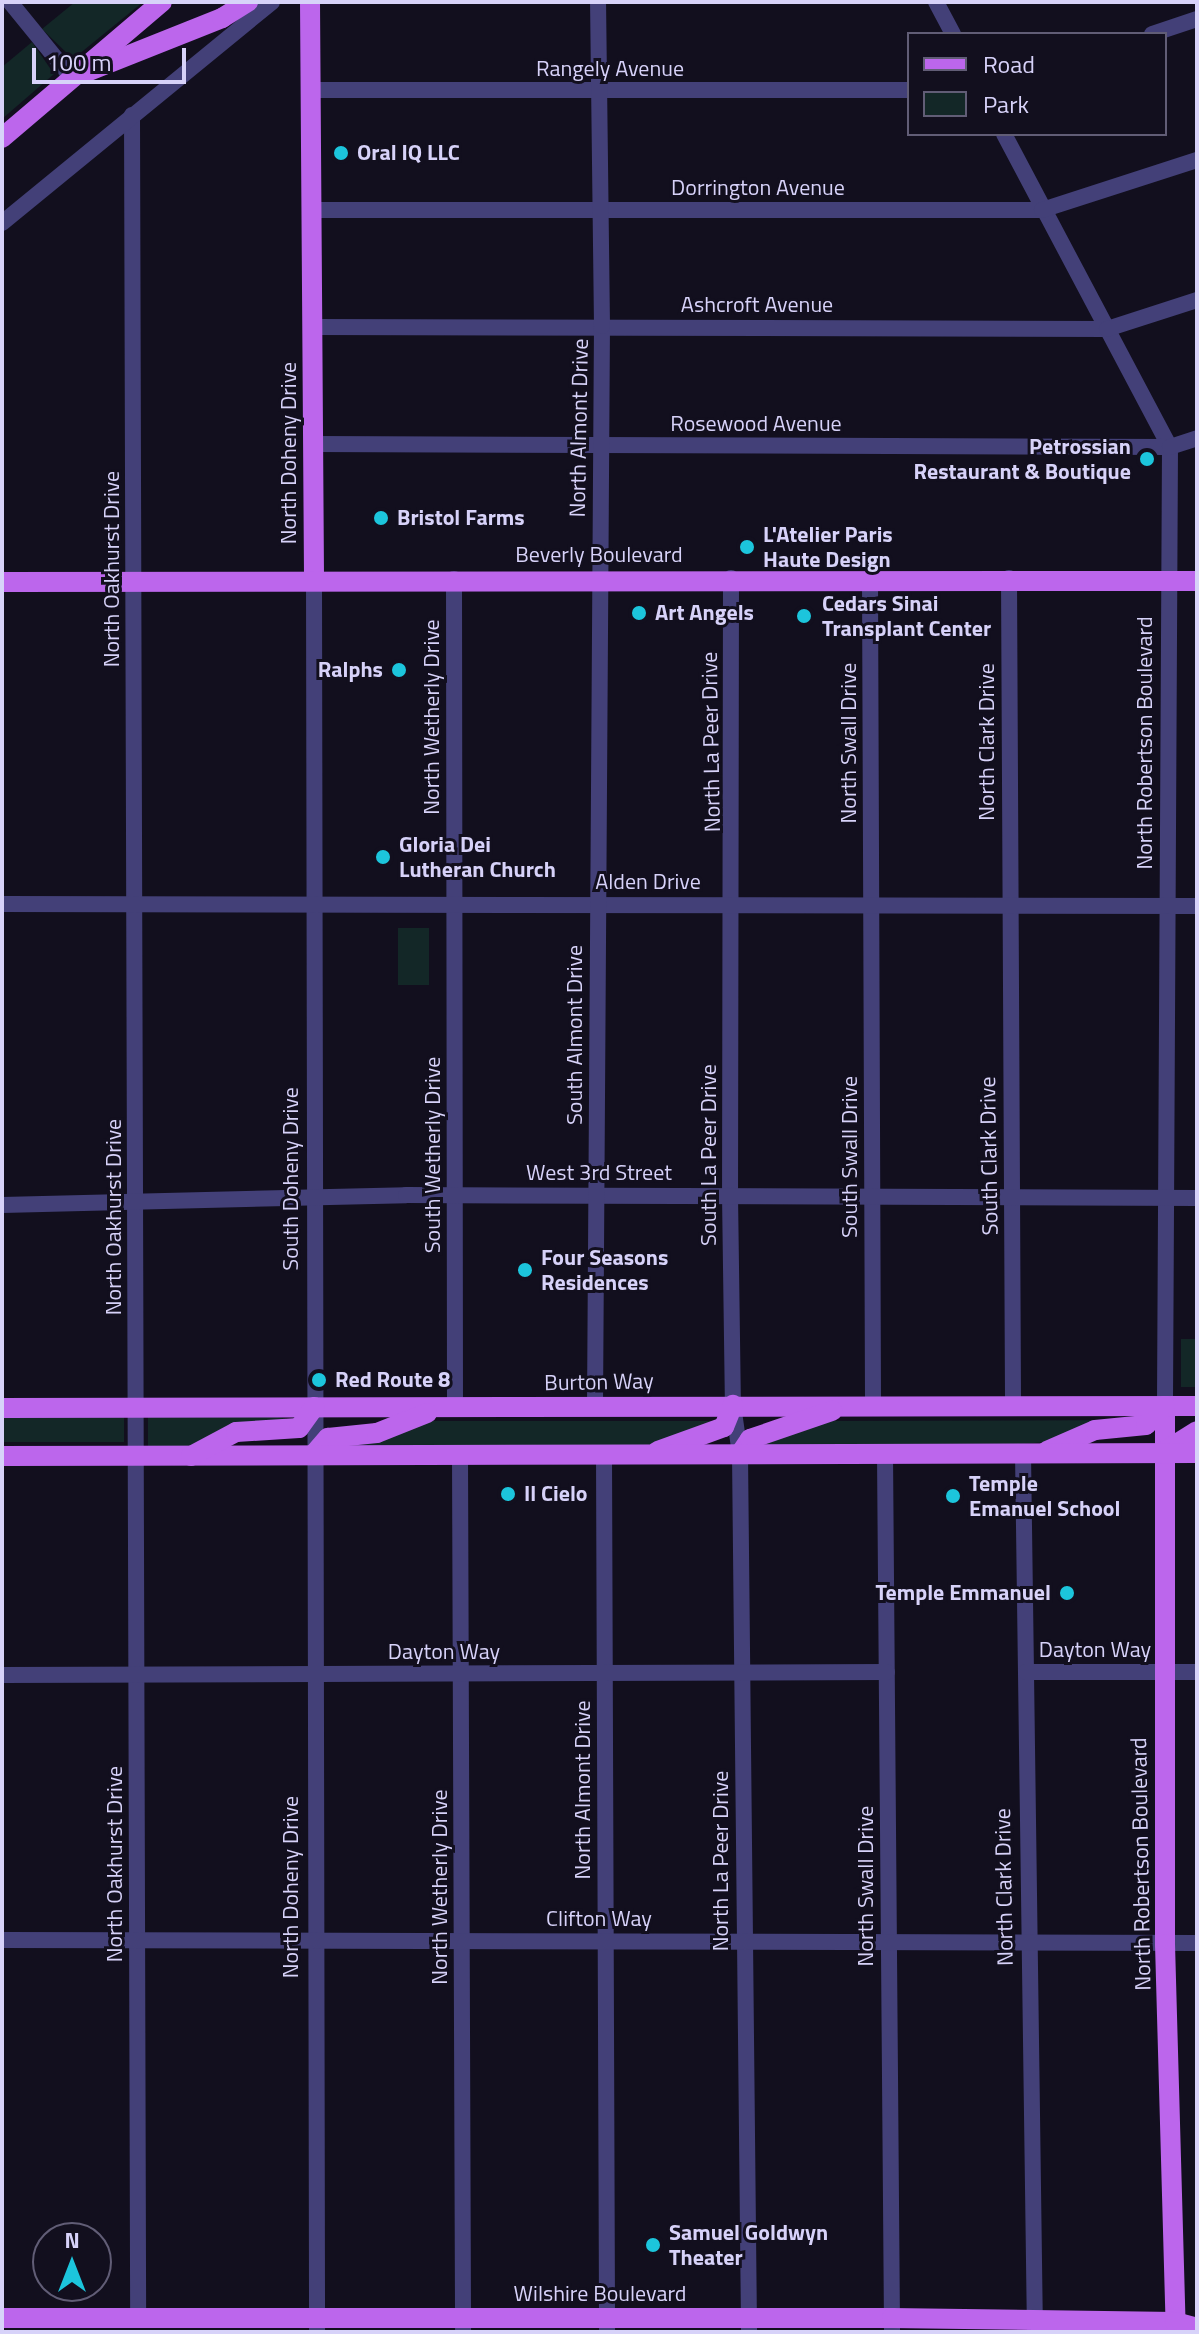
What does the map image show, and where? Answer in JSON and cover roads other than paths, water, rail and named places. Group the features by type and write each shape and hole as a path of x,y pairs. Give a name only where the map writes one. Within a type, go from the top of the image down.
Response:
{"main road":[{"path":"2,138 162,2"},
{"path":"72,78 222,18 249,2"},
{"path":"232,34 249,2"},
{"name":"North Doheny Drive","path":"310,2 314,579"},
{"name":"Beverly Boulevard","path":"2,582 600,578 1197,581"},
{"path":"1033,1453 1095,1430 1146,1425 1165,1400"},
{"name":"Burton Way","path":"2,1408 1013,1406 1165,1400 1197,1406"},
{"name":"North Robertson Boulevard","path":"1165,1400 1162,1453 1165,1944 1175,2327"},
{"path":"647,1454 724,1427 733,1405"},
{"path":"740,1454 750,1439 848,1406"},
{"path":"191,1456 236,1432 299,1428 314,1407"},
{"path":"313,1455 328,1438 377,1433 450,1407"},
{"path":"1162,1453 1197,1431"},
{"path":"2,1456 1197,1453"},
{"name":"Wilshire Boulevard","path":"12,2323 138,2318 166,2325 1197,2328"}],"street":[{"path":"10,2 72,78"},
{"path":"2,223 272,2"},
{"name":"North Almont Drive","path":"598,2 602,326 598,903"},
{"path":"936,2 952,32"},
{"path":"1158,32 1197,19"},
{"name":"Rangely Avenue","path":"312,90 907,90"},
{"name":"North Oakhurst Drive","path":"132,115 138,2318"},
{"name":"North Robertson Boulevard","path":"1005,136 1170,447 1165,1400"},
{"name":"Dorrington Avenue","path":"312,210 1042,210 1197,160"},
{"name":"Ashcroft Avenue","path":"313,327 1107,329 1197,300"},
{"name":"Rosewood Avenue","path":"313,444 1170,447 1197,438"},
{"name":"North La Peer Drive","path":"731,578 734,904"},
{"name":"North Clark Drive","path":"1009,578 1009,906"},
{"name":"North Doheny Drive","path":"313,903 314,579"},
{"name":"North Wetherly Drive","path":"454,579 456,903"},
{"name":"North Swall Drive","path":"870,579 872,907"},
{"name":"South Doheny Drive","path":"313,903 313,1455"},
{"name":"South Wetherly Drive","path":"450,1407 456,903"},
{"name":"South Almont Drive","path":"595,1407 598,903"},
{"name":"Alden Drive","path":"2,904 1197,906"},
{"name":"South La Peer Drive","path":"733,1405 730,1195 734,904"},
{"name":"South Clark Drive","path":"1009,906 1013,1406"},
{"name":"South Swall Drive","path":"872,907 873,1406"},
{"name":"West 3rd Street","path":"2,1205 313,1195 872,1194 1197,1198"},
{"name":"North La Peer Drive","path":"733,1405 740,1454 742,1940 748,2325"},
{"name":"North Clark Drive","path":"1033,1453 1026,1672 1026,1942 1034,2326"},
{"name":"North Almont Drive","path":"604,1454 607,2325"},
{"name":"North Swall Drive","path":"885,1454 892,2325"},
{"name":"North Doheny Drive","path":"313,1455 317,2325"},
{"name":"North Wetherly Drive","path":"460,1455 463,2326"},
{"name":"Dayton Way","path":"2,1675 887,1672"},
{"name":"Dayton Way","path":"1026,1672 1197,1672"},
{"name":"Clifton Way","path":"2,1940 888,1939 1197,1943"}],"place":[{"name":"Oral IQ LLC","path":"341,153"},
{"name":"Petrossian Restaurant & Boutique","path":"1147,459"},
{"name":"Bristol Farms","path":"381,518"},
{"name":"L'Atelier Paris Haute Design","path":"747,547"},
{"name":"Art Angels","path":"639,613"},
{"name":"Cedars Sinai Transplant Center","path":"804,616"},
{"name":"Ralphs","path":"399,670"},
{"name":"Gloria Dei Lutheran Church","path":"383,857"},
{"name":"Four Seasons Residences","path":"525,1270"},
{"name":"Red Route 8","path":"319,1380"},
{"name":"Il Cielo","path":"508,1494"},
{"name":"Temple Emanuel School","path":"953,1496"},
{"name":"Temple Emmanuel","path":"1067,1593"},
{"name":"Samuel Goldwyn Theater","path":"653,2245"}]}
